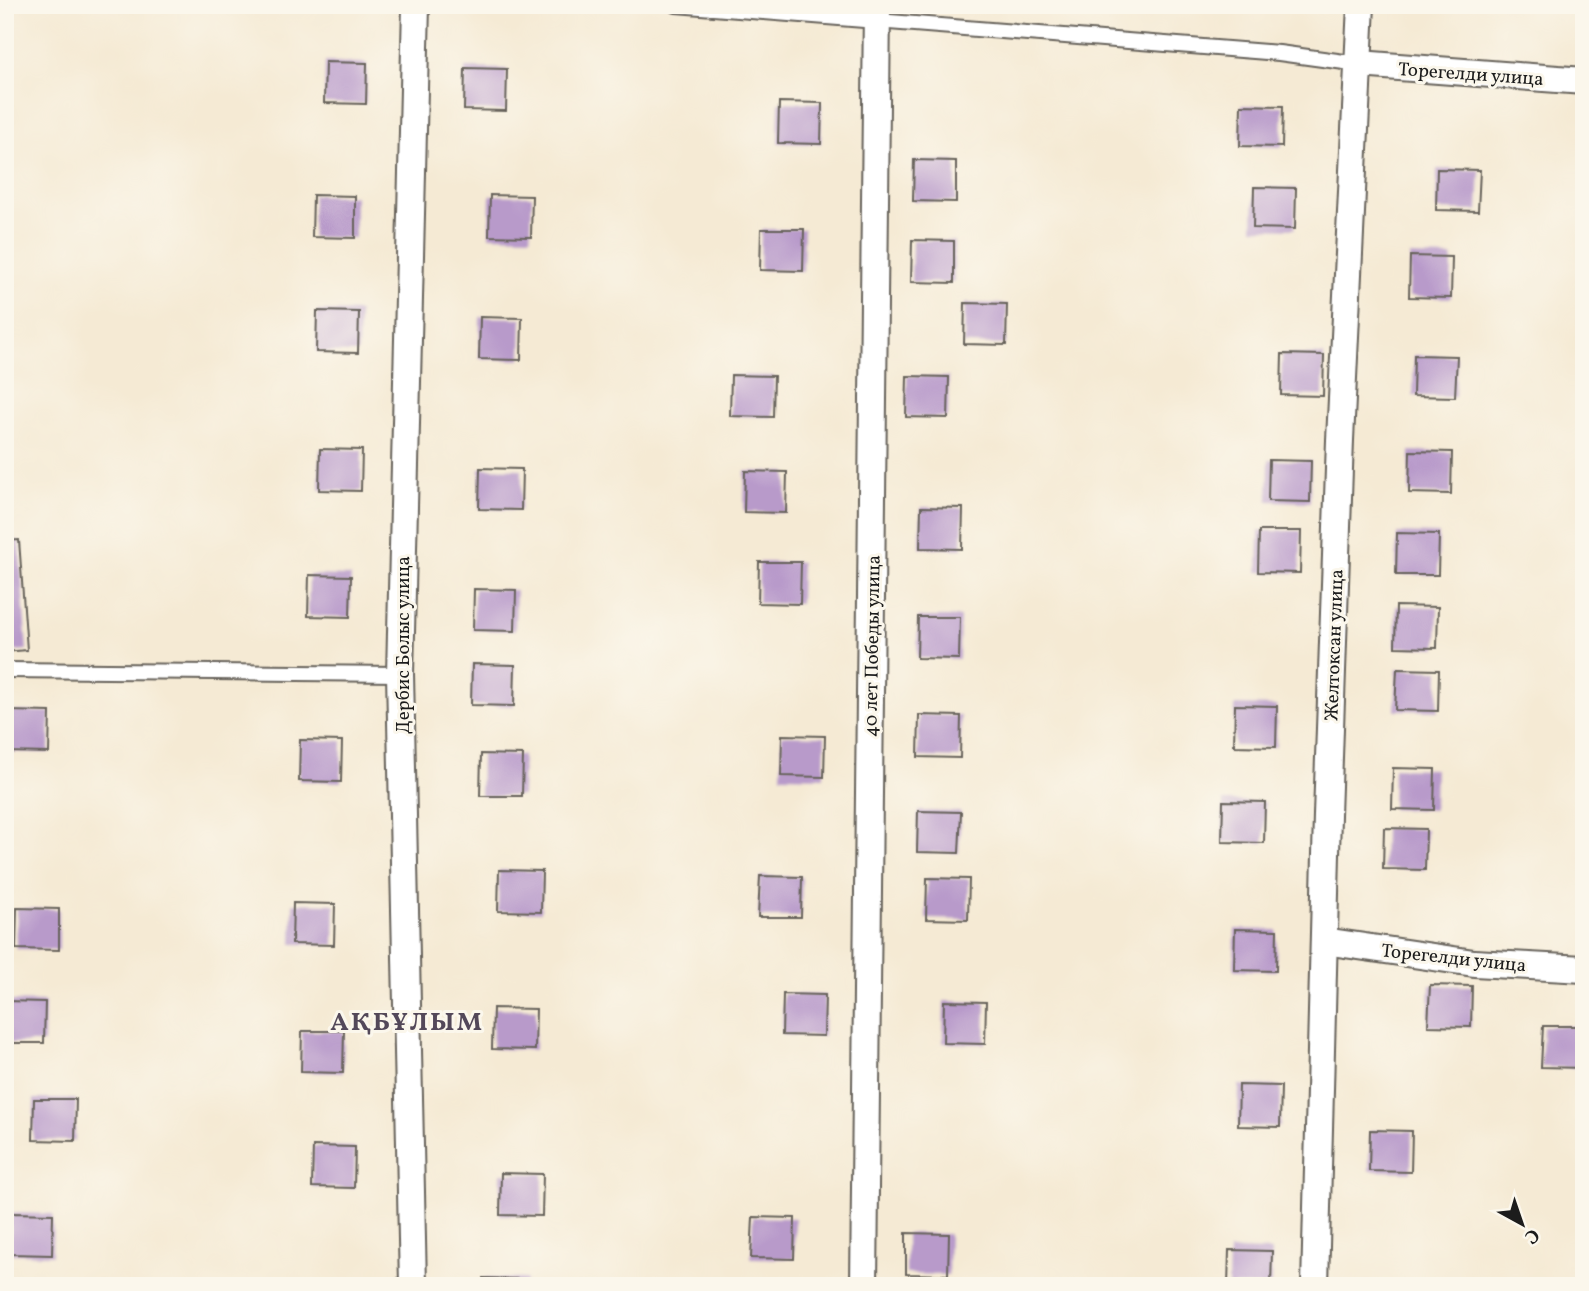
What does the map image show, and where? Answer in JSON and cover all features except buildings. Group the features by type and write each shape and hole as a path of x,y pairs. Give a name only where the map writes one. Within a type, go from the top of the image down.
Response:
{"street":[{"name":"Дербис Болыс улица","path":"413,1286 400,674 416,5"},
{"name":"Желтоксан улица","path":"1315,1286 1340,440 1362,5"},
{"name":"40 лет Победы улица","path":"864,1286 877,13"},
{"name":"Торегелди улица","path":"1359,64 1584,81"},
{"name":"Торегелди улица","path":"1324,941 1474,963 1584,969"}],"lane":[{"path":"676,5 877,13 1279,53 1359,64"},
{"path":"5,670 400,674"}],"district":[{"name":"АҚБҰЛЫМ","path":"407,1021"}]}
